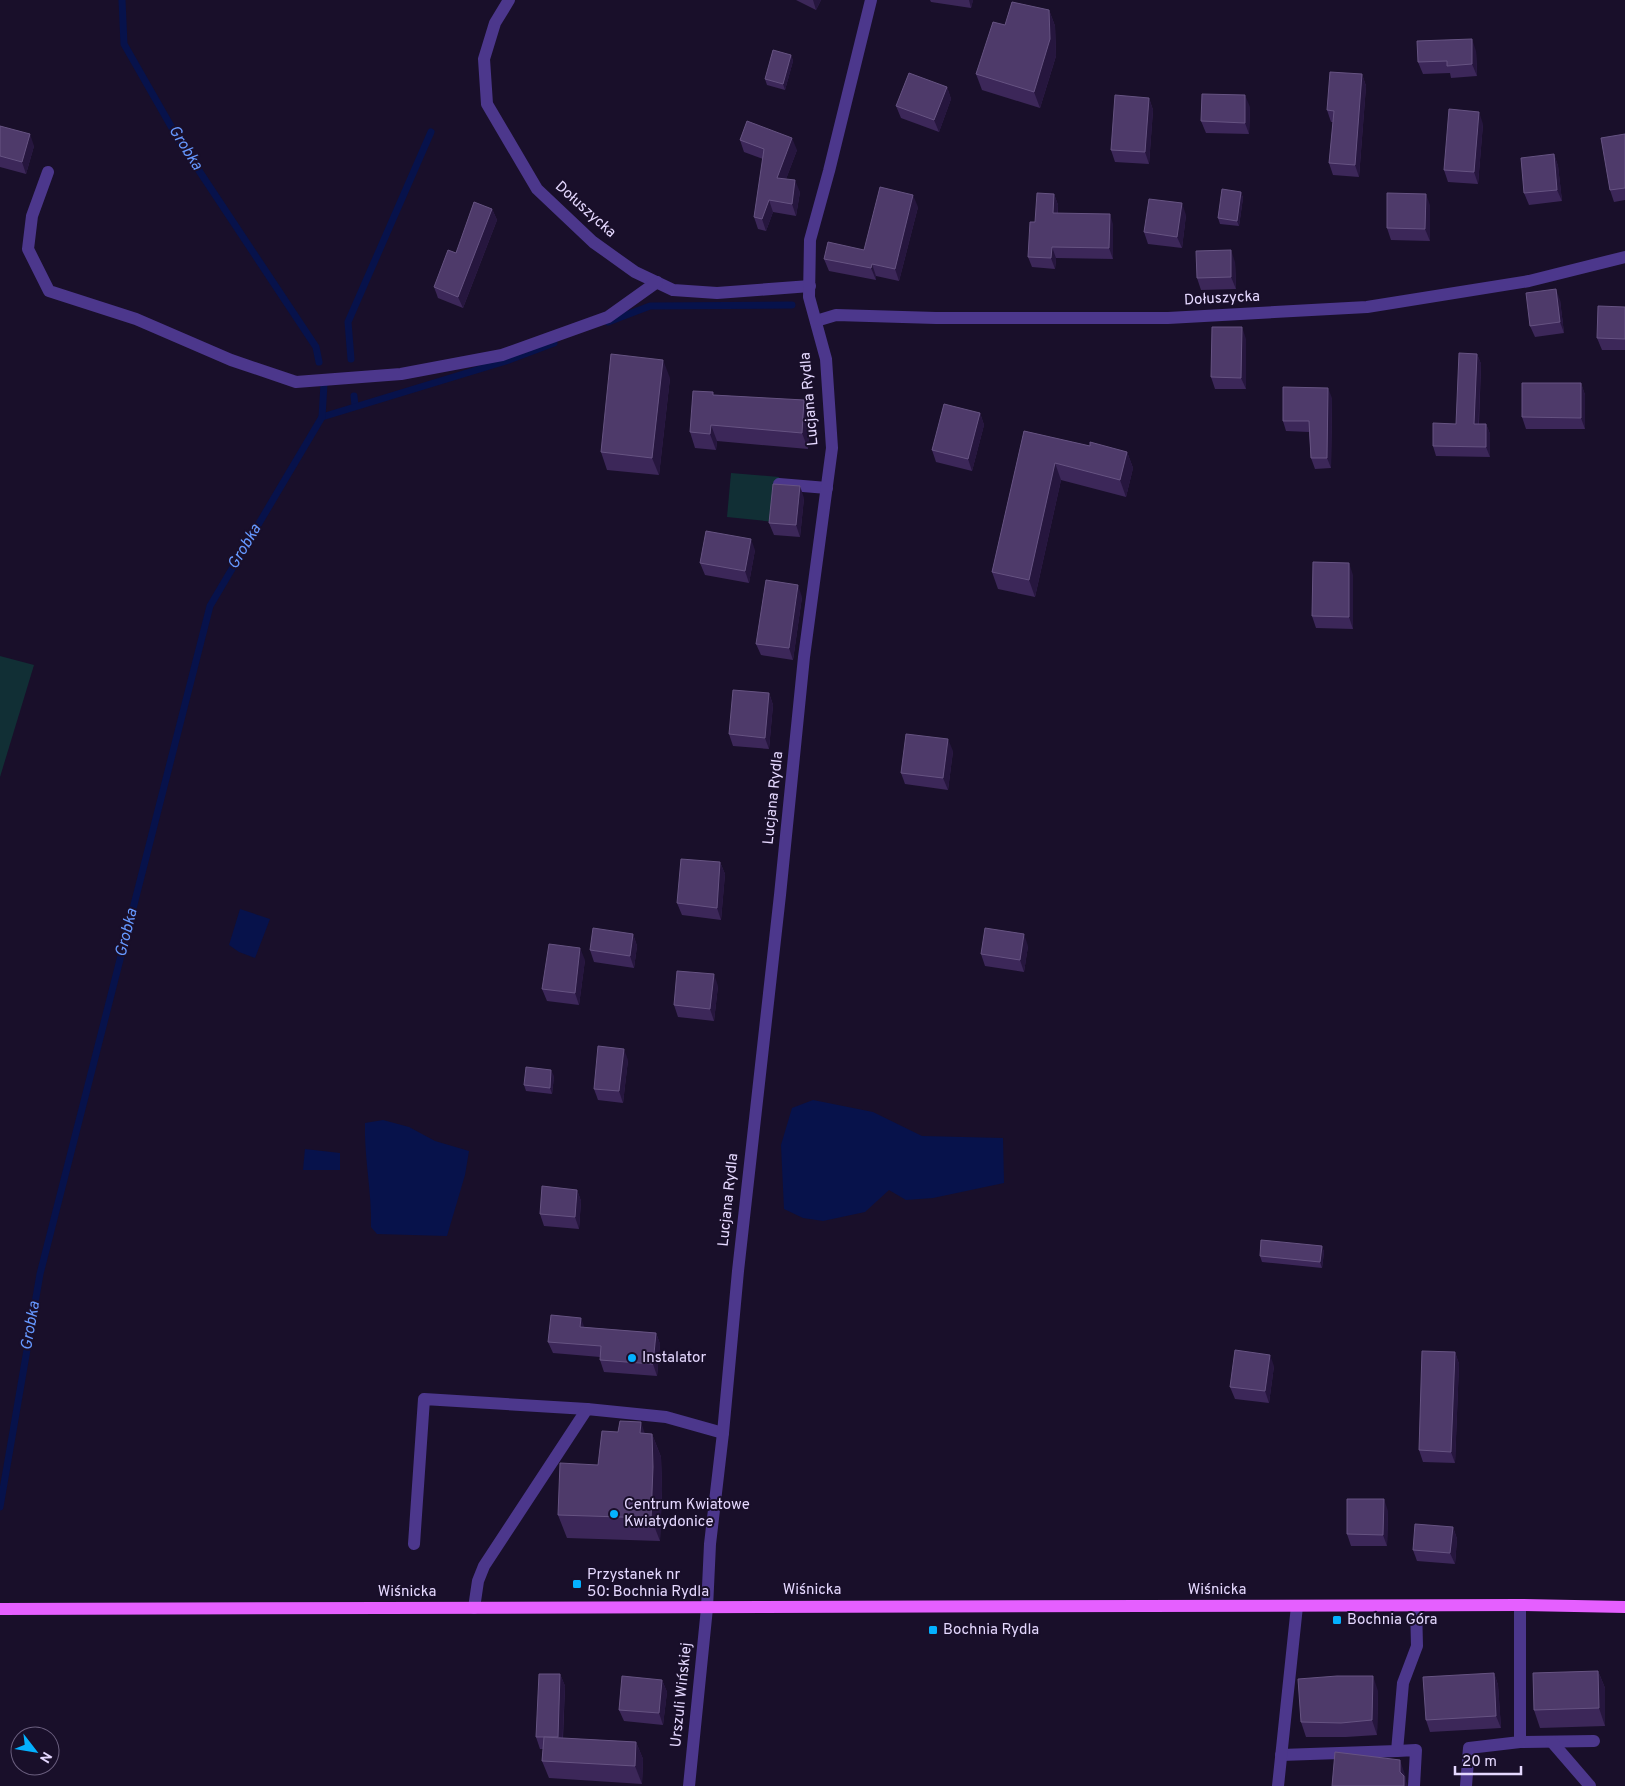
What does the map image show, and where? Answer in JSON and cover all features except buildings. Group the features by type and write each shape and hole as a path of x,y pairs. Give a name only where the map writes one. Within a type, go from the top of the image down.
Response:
{"main road":[{"name":"Wiśnicka","path":"0,1609 1520,1605 1625,1607"}],"street":[{"name":"Dołuszycka","path":"508,0 495,23 484,58 487,104 537,189 593,242 635,272 673,290 717,293 810,286"},
{"name":"Lucjana Rydla","path":"707,1608 710,1544 804,657 832,448 826,359 810,298 810,240 871,0"},
{"path":"48,172 32,216 28,249 49,291 136,319 231,360 296,382 401,374 502,355 608,317 657,282"},
{"name":"Dołuszycka","path":"816,321 836,315 945,318 1168,318 1367,307 1529,282 1625,257"},
{"path":"778,484 827,488"},
{"path":"414,1544 424,1399 587,1409 666,1417 723,1433"},
{"path":"474,1608 478,1581 484,1566 587,1409"},
{"path":"1520,1605 1520,1742"},
{"path":"1278,1786 1297,1606"},
{"path":"1397,1751 1402,1683 1417,1646 1416,1606"},
{"name":"Urszuli Wińskiej","path":"690,1786 707,1608"},
{"path":"1466,1786 1469,1748 1520,1742 1594,1741"},
{"path":"1552,1742 1590,1786"},
{"path":"1281,1755 1416,1750 1414,1786"}],"green space":[{"path":"731,473 779,477 775,522 727,517"},
{"path":"0,656 34,665 0,777"}],"shaded area":[{"path":"240,909 270,919 255,958 239,952 229,945"},
{"path":"813,1100 873,1112 922,1136 1003,1138 1004,1183 933,1198 906,1200 889,1190 865,1212 823,1221 803,1218 784,1209 781,1145 792,1108"},
{"path":"383,1120 409,1127 435,1141 469,1151 465,1175 447,1236 377,1234 371,1227 365,1123"},
{"path":"305,1149 340,1153 340,1170 303,1170"}],"waterway":[{"name":"Grobka","path":"122,0 124,44 180,142 316,347 319,362"},
{"path":"351,359 348,322 431,132"},
{"path":"608,322 650,306 792,305"},
{"path":"322,417 506,361 554,343"},
{"name":"Grobka","path":"0,1507 40,1274 210,606 322,417 324,384"},
{"path":"354,396 355,406"}],"place":[{"name":"Instalator","path":"632,1358"},
{"name":"Centrum Kwiatowe Kwiatydonice","path":"614,1514"},
{"name":"Przystanek nr 50: Bochnia Rydla","path":"577,1584"},
{"name":"Bochnia Góra","path":"1337,1620"},
{"name":"Bochnia Rydla","path":"933,1630"}]}
